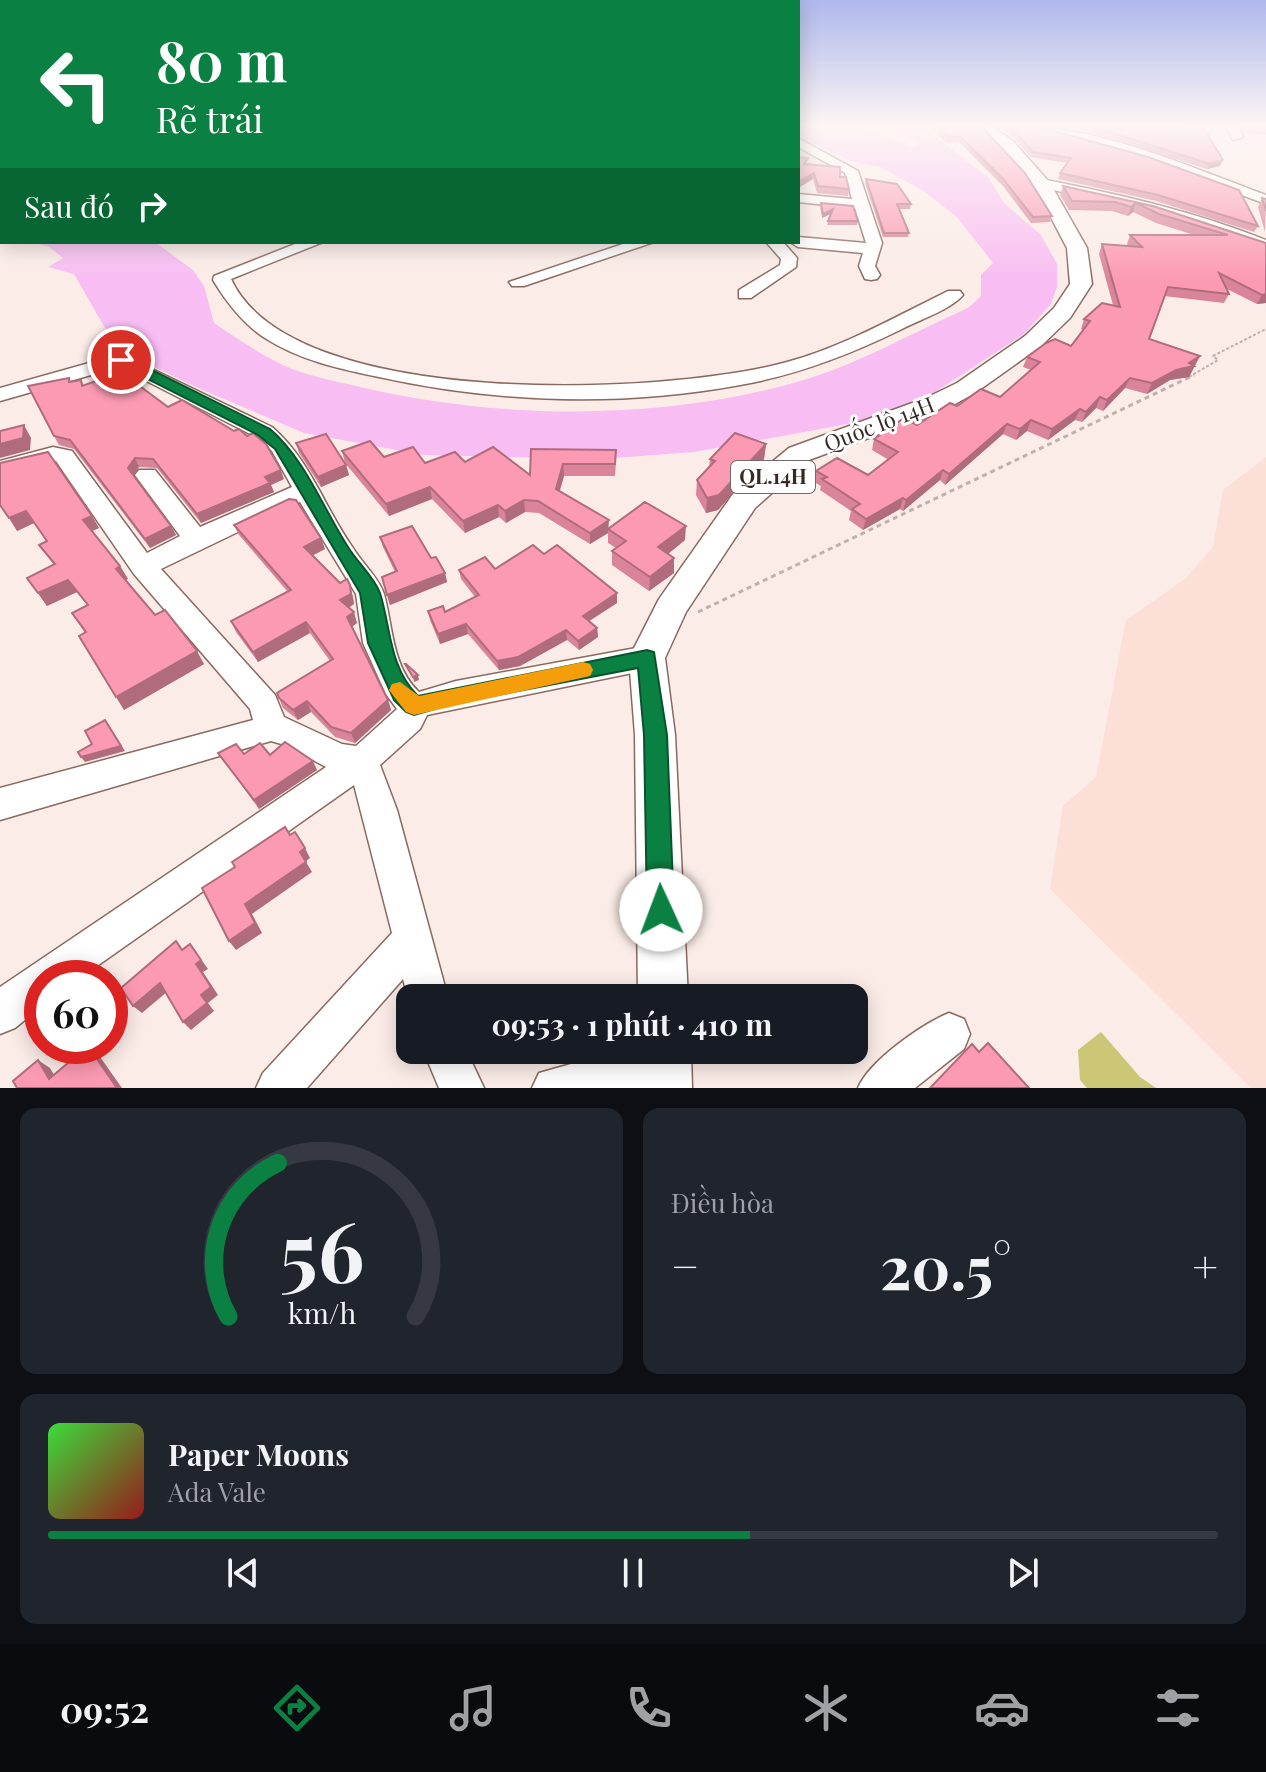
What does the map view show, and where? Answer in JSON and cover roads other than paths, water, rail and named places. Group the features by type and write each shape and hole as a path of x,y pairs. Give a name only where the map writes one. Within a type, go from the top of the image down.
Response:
{"main road":[{"name":"Quốc lộ 14H","path":"647,658 671,608 744,501 799,454 935,404 966,388 1033,341 1062,313 1081,284 1077,248 1036,178"},
{"path":"647,658 655,735 663,984"}],"street":[{"path":"853,178 874,243 867,266 871,275"},
{"path":"1207,178 1266,200"},
{"path":"1041,183 1183,215 1266,246"},
{"path":"800,198 862,204"},
{"path":"800,242 872,249"},
{"path":"310,244 223,276 222,280 238,307 272,334 318,357 464,387 608,393 736,379 793,367 845,348 954,295"},
{"path":"518,282 640,244"},
{"path":"745,294 788,267 789,258 776,244"},
{"path":"0,395 121,360 264,432 281,447 308,489 342,553 370,592 378,643 401,694 414,706"},
{"path":"0,468 61,454 143,567 264,704 271,728"},
{"path":"147,475 196,539"},
{"path":"143,567 196,539 308,489"},
{"path":"414,706 456,694 647,658"},
{"path":"72,960 362,761 409,720 414,706"},
{"path":"0,804 271,728 293,731 338,761 362,761"},
{"path":"362,761 380,810 424,984"},
{"path":"278,1088 413,939"},
{"path":"0,1013 24,994"},
{"path":"880,1088 949,1034"},
{"path":"451,1064 462,1088"},
{"path":"554,1088 665,1066"}]}
